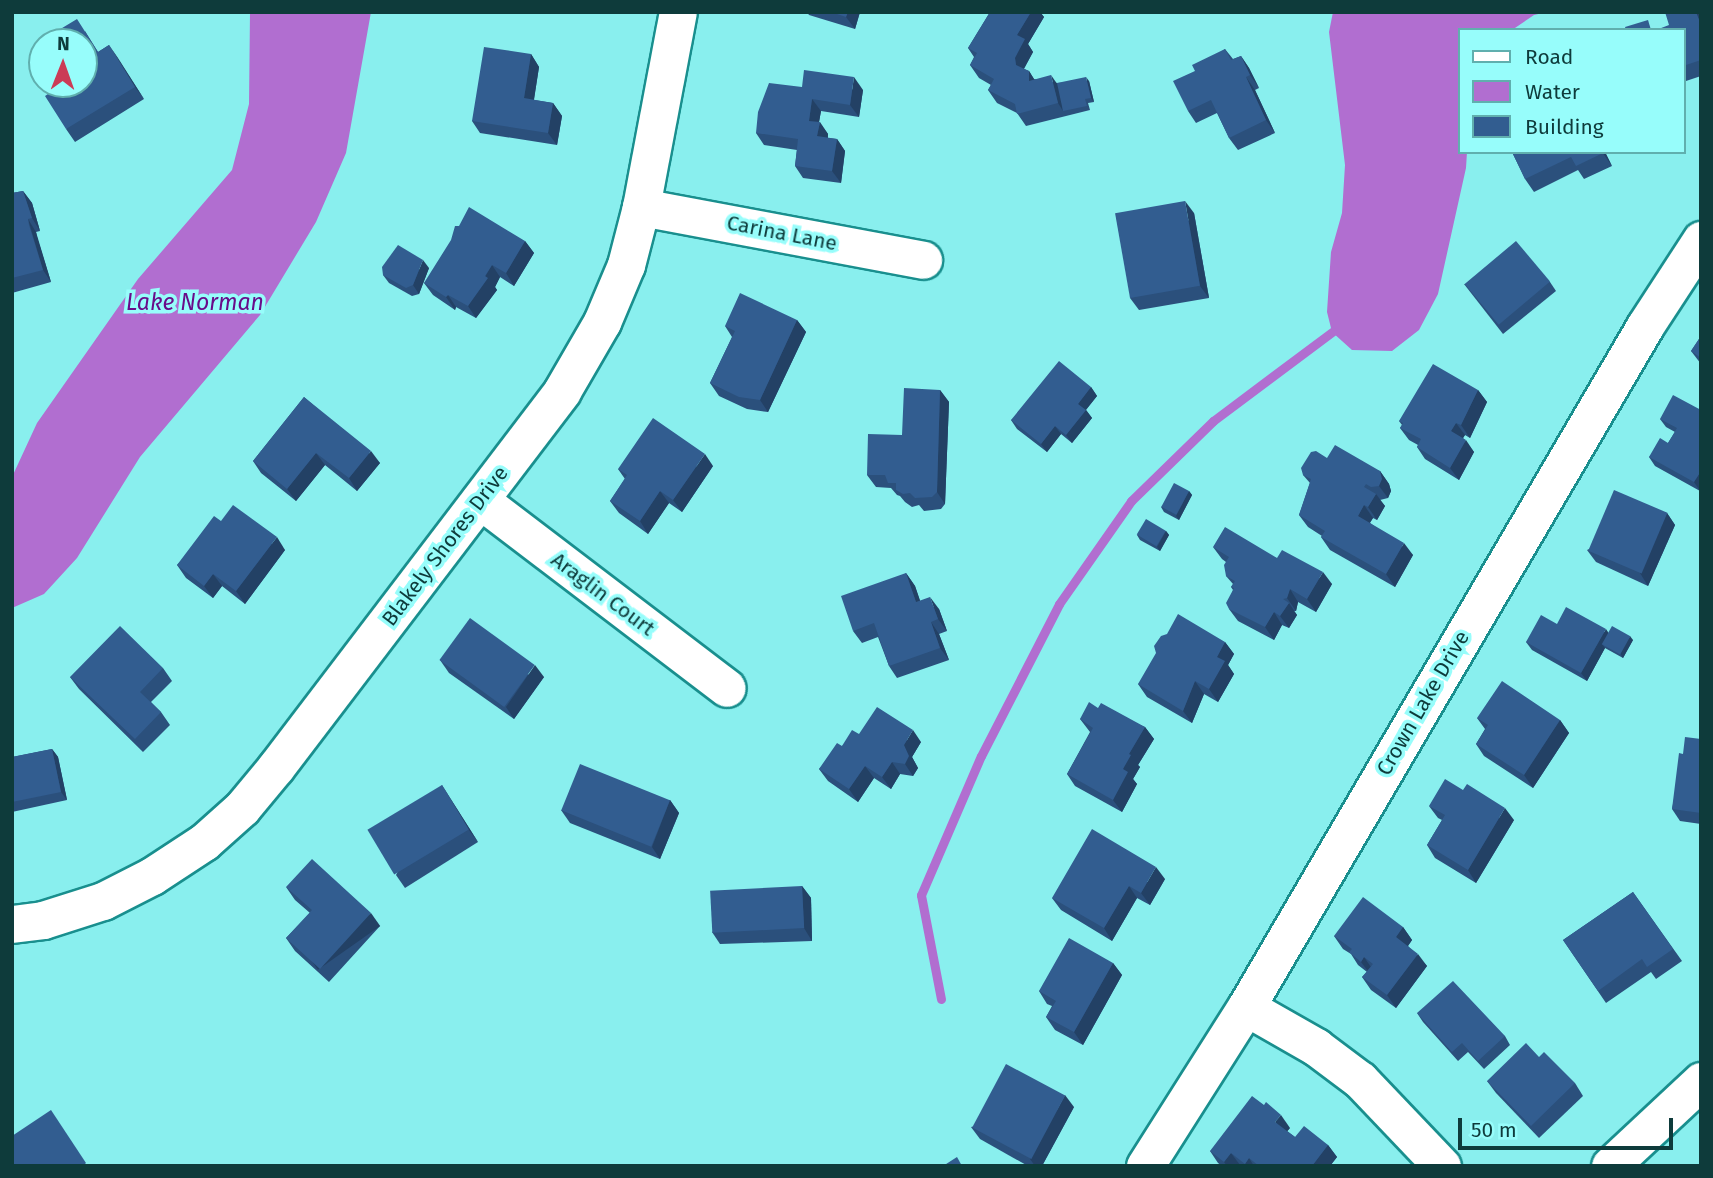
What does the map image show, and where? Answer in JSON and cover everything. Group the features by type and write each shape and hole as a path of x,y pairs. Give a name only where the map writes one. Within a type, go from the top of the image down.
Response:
{"street":[{"name":"Blakely Shores Drive","path":"12,924 43,920 103,901 152,876 204,842 242,808 562,391 602,322 626,265 641,208 678,12"},
{"name":"Carina Lane","path":"641,208 923,260"},
{"name":"Crown Lake Drive","path":"1145,1166 1246,1007 1645,326 1701,240"},
{"name":"Araglin Court","path":"480,500 727,688"},
{"path":"1246,1007 1316,1046 1360,1080 1442,1166"},
{"path":"1610,1166 1701,1081"}],"water":[{"name":"Lake Norman","path":"250,12 371,12 346,153 316,222 260,315 140,457 77,558 44,594 12,608 12,477 37,423 138,279 232,170 249,104"},
{"path":"1333,12 1547,12 1534,15 1515,28 1458,28 1458,154 1467,154 1466,168 1438,294 1419,330 1392,351 1352,350 1332,332 1327,312 1331,252 1342,213 1345,165 1329,32"}],"building":[{"path":"831,12 848,12 846,17"},
{"path":"990,12 1031,12 1017,35 1025,39 1015,58 1016,65 1029,71 1029,81 1051,75 1058,103 1017,114 1015,104 988,90 994,79 970,65 977,53 968,48"},
{"path":"1665,12 1696,12 1701,25 1701,60 1685,65 1685,28 1661,28 1669,25"},
{"path":"77,19 83,28 62,28"},
{"path":"1648,20 1650,28 1625,28"},
{"path":"109,45 135,87 66,129 46,98 98,98 98,52"},
{"path":"484,47 531,54 524,98 553,103 548,133 472,121"},
{"path":"1225,49 1231,60 1241,56 1250,75 1246,77 1266,120 1229,138 1211,100 1188,111 1173,81 1195,71 1192,65"},
{"path":"804,70 854,77 850,105 812,99 809,121 820,122 817,136 837,139 832,171 795,166 798,139 756,133 758,112 769,83 802,87"},
{"path":"1086,77 1091,98 1085,99 1087,106 1063,111 1057,83"},
{"path":"1513,154 1601,154 1576,166 1571,157 1525,179"},
{"path":"23,191 32,218 28,219 29,225 43,270 12,278 12,193"},
{"path":"1185,201 1200,286 1130,298 1115,213"},
{"path":"469,207 525,241 506,273 492,265 485,276 488,278 468,306 448,295 446,297 424,283 451,240 455,226 459,226"},
{"path":"1516,241 1550,282 1499,325 1465,284"},
{"path":"398,245 423,260 413,285 406,288 383,275 382,267"},
{"path":"740,293 797,320 760,400 739,397 710,383 735,331 725,326"},
{"path":"1701,336 1701,358 1691,351"},
{"path":"1059,361 1091,387 1078,404 1086,410 1066,435 1055,426 1041,444 1011,420"},
{"path":"1433,364 1478,390 1461,425 1456,423 1451,431 1466,440 1450,468 1417,447 1421,439 1400,428 1403,423 1399,421"},
{"path":"904,388 940,390 937,492 932,497 915,498 910,493 903,494 896,490 896,483 888,483 885,475 867,475 868,434 902,435"},
{"path":"1673,395 1701,410 1701,471 1694,482 1649,457 1660,438 1668,443 1677,428 1660,419"},
{"path":"304,397 371,451 349,478 316,453 287,489 253,461"},
{"path":"653,418 705,454 673,500 660,491 640,521 610,501 627,475 618,469"},
{"path":"1335,445 1380,471 1382,479 1379,486 1371,487 1366,484 1364,487 1376,494 1368,507 1364,505 1358,516 1404,543 1386,574 1321,537 1325,531 1299,515 1311,479 1303,475 1301,468 1311,452 1316,451 1327,458"},
{"path":"1174,483 1189,491 1176,515 1161,507"},
{"path":"1614,490 1667,513 1642,573 1588,551"},
{"path":"233,505 277,537 236,591 213,574 204,586 177,565 214,516 221,521"},
{"path":"1146,519 1166,531 1156,546 1137,534"},
{"path":"1225,527 1277,558 1282,550 1323,572 1307,599 1290,589 1287,598 1283,599 1289,603 1280,616 1274,612 1265,627 1229,609 1226,603 1235,581 1226,576 1224,565 1229,557 1213,547"},
{"path":"906,573 916,602 930,597 938,619 931,622 940,648 889,666 874,623 853,631 841,596"},
{"path":"1566,607 1606,629 1581,673 1526,642 1541,615 1557,624"},
{"path":"1178,614 1225,642 1217,657 1225,661 1209,689 1195,681 1183,711 1138,684 1156,653 1154,646 1161,636 1167,634"},
{"path":"470,618 535,665 504,707 439,660"},
{"path":"120,626 163,668 140,692 161,712 135,739 70,677"},
{"path":"1612,626 1630,636 1620,655 1602,644"},
{"path":"1502,681 1560,720 1524,775 1476,744 1488,725 1477,718"},
{"path":"1089,702 1098,708 1101,703 1145,727 1129,754 1131,755 1123,769 1128,772 1113,800 1067,774 1093,728 1080,719"},
{"path":"877,707 913,730 904,745 909,756 905,764 892,762 882,777 865,766 849,789 819,769 837,743 842,746 852,730 859,734"},
{"path":"1685,737 1701,739 1701,813 1672,809 1679,753 1683,754"},
{"path":"52,749 61,792 12,802 12,757"},
{"path":"580,764 670,800 651,847 561,810"},
{"path":"1445,779 1463,790 1467,784 1505,808 1468,870 1427,845 1445,815 1429,806"},
{"path":"442,785 469,830 394,874 367,830"},
{"path":"1092,829 1156,867 1141,893 1129,886 1104,928 1052,898"},
{"path":"312,859 371,913 320,969 286,938 312,910 286,887"},
{"path":"802,886 804,928 712,933 710,891"},
{"path":"1633,892 1673,949 1647,967 1642,959 1598,991 1563,940"},
{"path":"1363,897 1403,927 1396,937 1418,954 1387,995 1362,977 1373,964 1364,957 1361,962 1349,952 1352,949 1334,936"},
{"path":"1069,938 1113,963 1074,1032 1046,1017 1056,1001 1039,991"},
{"path":"1453,981 1505,1036 1478,1061 1462,1043 1452,1052 1417,1013"},
{"path":"1526,1043 1539,1057 1544,1052 1575,1083 1531,1126 1487,1081"},
{"path":"1006,1064 1065,1095 1031,1159 972,1128"},
{"path":"1252,1096 1264,1105 1266,1102 1281,1115 1275,1122 1295,1137 1304,1126 1328,1145 1312,1166 1259,1166 1249,1158 1245,1164 1231,1153 1224,1162 1210,1151"},
{"path":"51,1110 86,1163 83,1166 15,1166 12,1161 12,1136"},
{"path":"957,1157 962,1166 943,1166"}],"waterway":[{"path":"941,999 921,895 981,756 1059,604 1131,501 1213,421 1332,332"}]}
